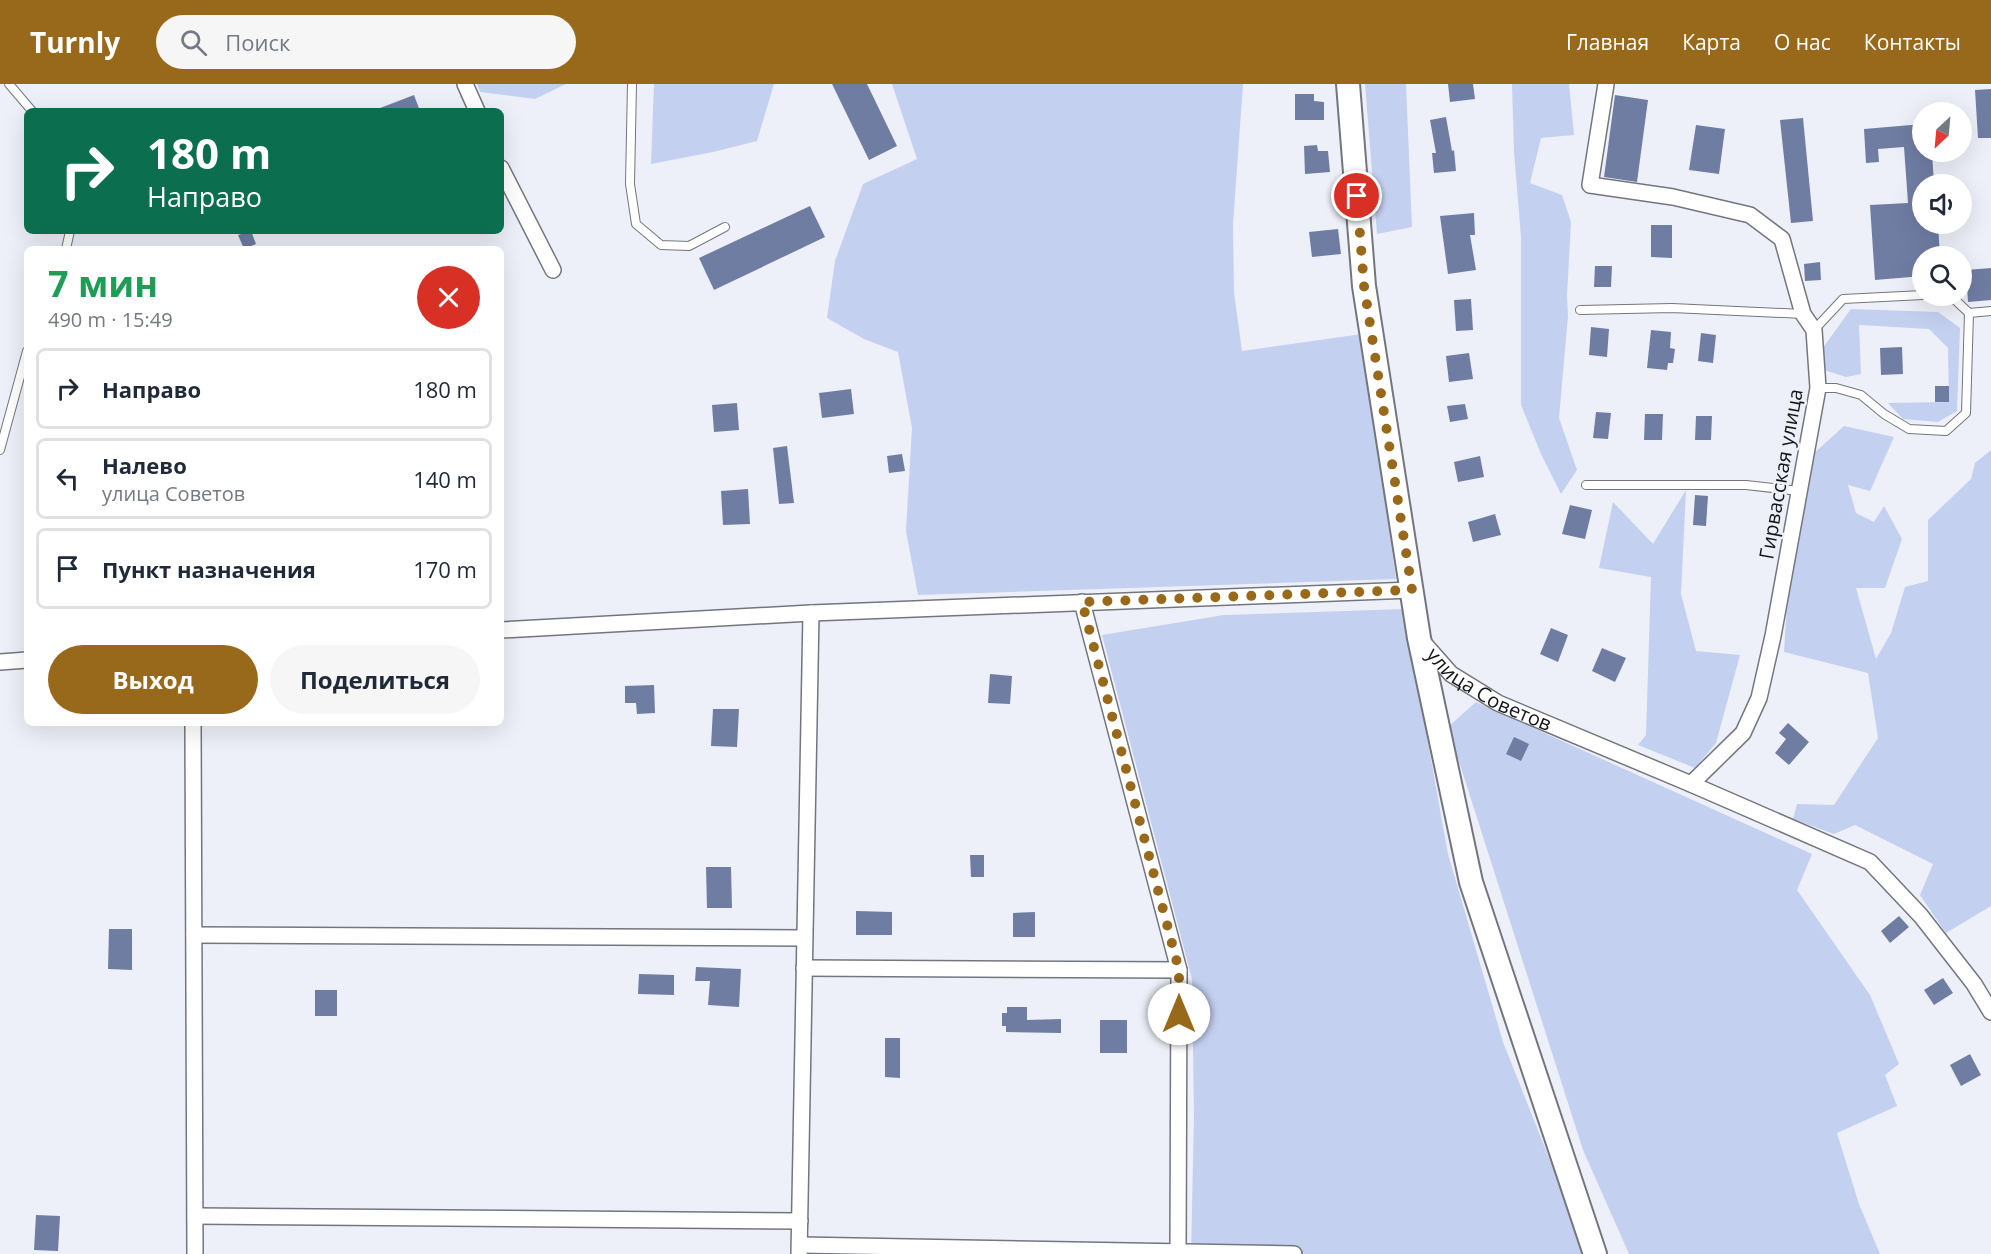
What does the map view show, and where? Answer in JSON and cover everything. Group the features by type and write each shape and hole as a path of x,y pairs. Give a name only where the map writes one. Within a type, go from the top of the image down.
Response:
{"main road":[{"name":"улица Советов","path":"1348,84 1364,286 1419,638"},
{"path":"1419,638 1471,882 1595,1254"}],"street":[{"path":"465,84 476,108"},
{"path":"1606,84 1590,185 1673,197 1750,216 1782,239 1803,314 1814,330"},
{"path":"504,174 553,270"},
{"name":"Гирвасская улица","path":"1691,784 1743,733 1759,698 1773,636 1818,388 1814,330"},
{"path":"504,630 811,613 1412,590"},
{"path":"1082,602 1179,970 1178,1253"},
{"path":"811,613 799,1249 1294,1254"},
{"name":"улица Советов","path":"1419,638 1451,674 1498,703 1870,862 1921,916 1974,984 1991,1012"},
{"path":"0,662 24,660"},
{"path":"193,726 195,1254"},
{"path":"194,935 804,938"},
{"path":"804,968 1179,970"},
{"path":"195,1216 800,1221"}],"lane":[{"path":"9,84 29,108"},
{"path":"632,84 630,184 636,224 661,244 688,246 725,227"},
{"path":"1814,330 1843,299 1912,296"},
{"path":"1818,388 1836,388 1861,395 1884,414 1909,429 1946,431 1966,413 1969,313 1962,306"},
{"path":"1580,310 1672,308 1803,314"},
{"path":"1969,313 1991,311"},
{"path":"0,450 24,362"},
{"path":"1586,485 1746,485 1799,491"}],"shaded area":[{"path":"477,84 566,84 535,99 480,92"},
{"path":"654,84 774,84 757,141 651,164"},
{"path":"892,84 1243,84 1233,224 1234,292 1242,351 1362,334 1396,579 918,595 906,531 912,428 898,352 864,339 827,318 835,261 863,184 917,159"},
{"path":"1365,84 1406,84 1412,227 1377,234"},
{"path":"1512,84 1569,84 1574,135 1541,138 1530,183 1562,195 1571,222 1568,316 1559,418 1577,470 1561,494 1541,454 1521,405 1521,237 1514,152"},
{"path":"1851,309 1938,312 1960,328 1957,411 1938,422 1903,419 1888,403 1949,402 1948,348 1929,329 1859,325 1861,374 1846,377 1824,370 1822,349"},
{"path":"1844,426 1894,437 1870,491 1848,485 1856,513 1874,522 1884,506 1902,539 1885,588 1856,588 1876,659 1891,633 1905,587 1928,581 1928,520 1971,479 1975,463 1991,450 1991,906 1946,933 1920,895 1933,864 1855,825 1834,834 1793,819 1797,804 1834,805 1878,738 1868,673 1784,652 1789,568 1813,454"},
{"path":"1686,490 1681,594 1696,651 1740,655 1716,743 1695,768 1638,745 1646,735 1651,577 1599,568 1613,502 1653,544"},
{"path":"1404,609 1448,854 1503,1042 1587,1254 1191,1254 1194,1116 1192,979 1102,635 1224,615"},
{"path":"1476,702 1812,854 1797,890 1870,995 1899,1064 1885,1075 1897,1106 1837,1133 1859,1204 1880,1254 1629,1254 1583,1150 1448,727"}],"building":[{"path":"832,84 867,84 897,146 869,160"},
{"path":"1448,84 1473,84 1475,99 1450,102"},
{"path":"1991,89 1991,138 1978,138 1975,90"},
{"path":"1295,94 1314,94 1314,101 1324,102 1324,120 1295,120"},
{"path":"414,95 419,108 380,108"},
{"path":"1615,95 1648,100 1637,182 1604,177"},
{"path":"1446,117 1452,151 1454,150 1456,171 1434,173 1432,153 1436,153 1430,120"},
{"path":"1803,118 1813,221 1791,223 1780,120"},
{"path":"1696,125 1725,129 1719,174 1689,170"},
{"path":"1912,125 1912,162 1933,162 1933,174 1912,174 1912,234 1939,234 1939,246 1912,246 1912,277 1875,280 1870,205 1908,203 1904,147 1878,149 1879,162 1866,163 1864,129"},
{"path":"1317,145 1318,151 1328,151 1330,172 1305,174 1304,146"},
{"path":"810,206 825,237 714,290 699,258"},
{"path":"1474,213 1475,235 1470,235 1476,270 1448,274 1440,216"},
{"path":"1651,225 1672,225 1672,258 1651,257"},
{"path":"1338,229 1341,254 1312,257 1309,232"},
{"path":"252,234 256,244 243,246 238,235"},
{"path":"1820,262 1821,280 1805,281 1804,264"},
{"path":"1595,266 1612,266 1611,287 1594,287"},
{"path":"1991,268 1991,300 1972,302 1972,270"},
{"path":"1471,299 1473,330 1456,331 1454,300"},
{"path":"1591,327 1609,329 1607,357 1589,355"},
{"path":"1651,330 1671,332 1670,348 1675,349 1673,363 1668,363 1667,370 1647,368"},
{"path":"1701,333 1716,335 1713,363 1698,361"},
{"path":"1902,347 1903,374 1881,375 1880,348"},
{"path":"1469,353 1473,379 1449,382 1446,356"},
{"path":"1935,386 1949,386 1949,402 1935,402"},
{"path":"851,389 854,414 822,418 819,393"},
{"path":"737,403 739,430 714,432 712,405"},
{"path":"1465,404 1468,419 1450,422 1447,406"},
{"path":"1596,412 1611,413 1608,439 1593,438"},
{"path":"1645,414 1663,414 1662,440 1644,440"},
{"path":"1696,416 1712,416 1711,440 1695,440"},
{"path":"787,446 794,503 779,504 773,448"},
{"path":"902,454 905,471 889,473 887,456"},
{"path":"1480,456 1484,477 1458,482 1454,462"},
{"path":"748,489 750,524 723,525 721,491"},
{"path":"1695,495 1708,496 1706,526 1693,525"},
{"path":"1570,505 1592,510 1585,539 1562,534"},
{"path":"1495,514 1501,535 1473,542 1468,522"},
{"path":"1551,628 1568,635 1558,662 1540,654"},
{"path":"1602,648 1626,658 1615,682 1592,671"},
{"path":"990,674 1012,676 1010,704 988,703"},
{"path":"654,685 655,713 637,714 636,703 625,703 625,686"},
{"path":"713,709 739,709 737,747 711,746"},
{"path":"1788,723 1809,742 1789,765 1775,753 1786,739 1779,733"},
{"path":"1514,737 1529,744 1521,761 1506,754"},
{"path":"970,855 984,855 984,877 971,877"},
{"path":"706,867 731,867 732,908 707,908"},
{"path":"856,911 892,912 892,935 856,935"},
{"path":"1035,912 1035,937 1013,937 1013,913"},
{"path":"1899,916 1909,927 1890,943 1881,931"},
{"path":"109,929 132,929 132,970 108,969"},
{"path":"696,967 741,969 739,1007 708,1005 710,981 695,981"},
{"path":"639,974 674,975 674,995 638,994"},
{"path":"1943,978 1953,993 1934,1005 1924,990"},
{"path":"315,990 337,990 337,1016 315,1016"},
{"path":"1007,1007 1027,1007 1027,1020 1061,1019 1061,1033 1006,1032 1006,1026 1002,1026 1002,1013 1007,1013"},
{"path":"1100,1020 1127,1020 1127,1053 1100,1053"},
{"path":"885,1038 900,1038 900,1078 885,1077"},
{"path":"1970,1054 1981,1075 1961,1086 1950,1065"},
{"path":"36,1215 60,1216 58,1251 34,1250"}],"route":[{"path":"1179,1014 1179,970 1082,602 1412,590 1364,286 1357,196"}]}
